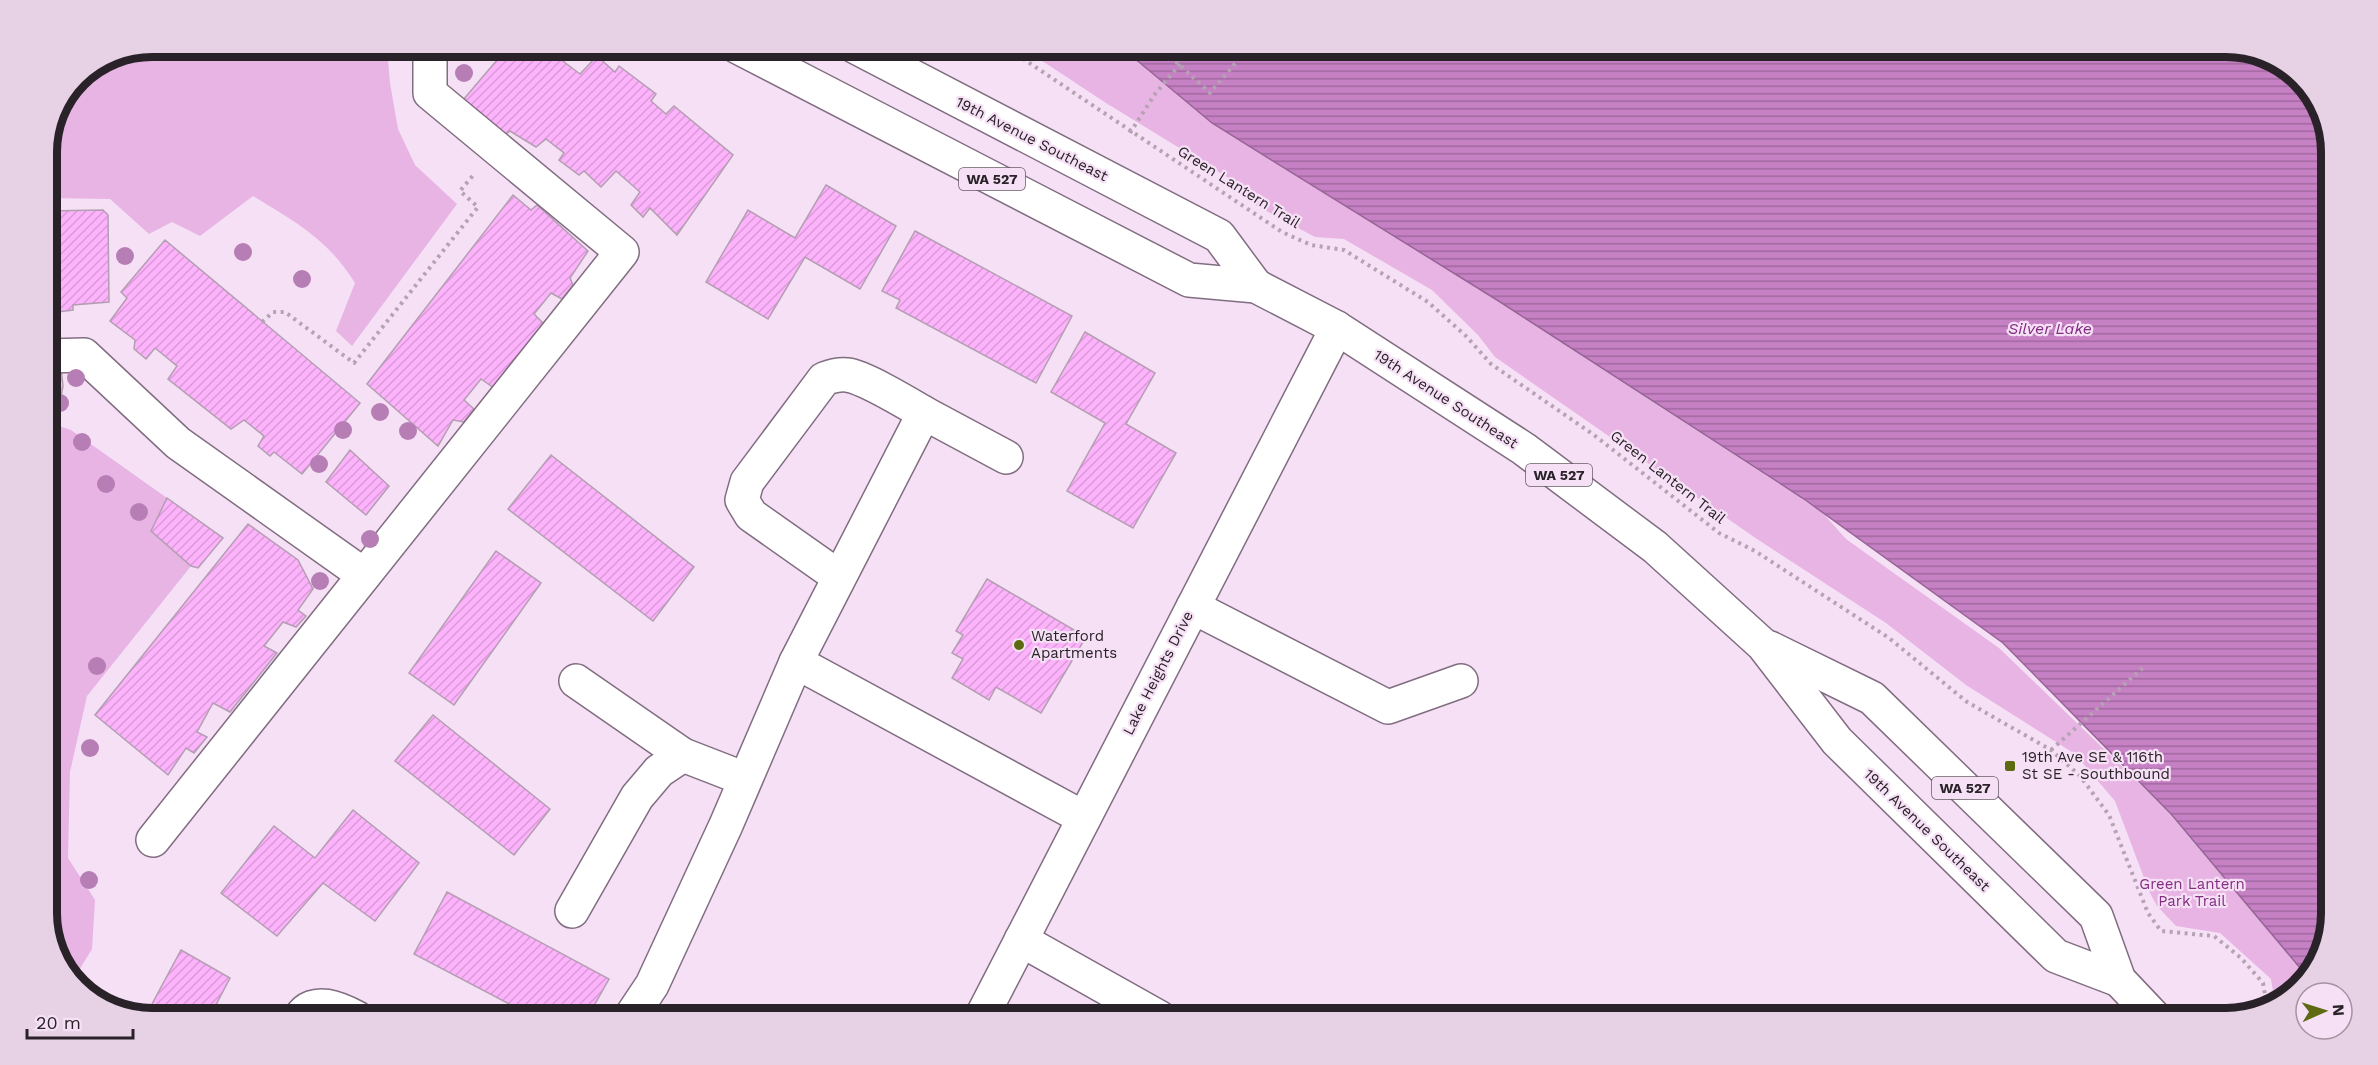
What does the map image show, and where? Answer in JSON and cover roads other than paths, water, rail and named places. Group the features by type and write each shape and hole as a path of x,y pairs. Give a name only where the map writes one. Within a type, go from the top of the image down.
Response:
{"street":[{"path":"153,840 622,252 430,93 429,57"},
{"name":"19th Avenue Southeast","path":"757,57 1189,280 1256,285 1337,328 1524,449 1655,547 1763,645 1837,741 2056,956 2119,980"},
{"name":"19th Avenue Southeast","path":"875,57 1219,236 1256,285"},
{"name":"Lake Heights Drive","path":"986,1008 1337,328"},
{"path":"57,356 84,355 177,443 364,575"},
{"path":"839,577 751,515 742,500 747,482 824,379 838,374 850,375 900,399 1006,457"},
{"path":"636,1008 652,984 796,662 924,413"},
{"path":"1193,607 1389,707 1461,681"},
{"name":"19th Avenue Southeast","path":"1763,645 1872,698 2096,916 2119,980 2146,1008"},
{"path":"796,662 1084,818"},
{"path":"576,681 684,755 745,779"},
{"path":"572,911 637,797 659,771 684,755"},
{"path":"1021,940 1142,1008"},
{"path":"312,1008 316,1006 336,1008"}],"water":[{"name":"Silver Lake","path":"1133,57 2226,57 2262,64 2284,77 2301,94 2314,116 2321,146 2321,913 2314,949 2301,970 2171,814 2003,643 1804,499 1497,300 1212,123"}],"place":[{"name":"Waterford Apartments","path":"1019,645"},
{"name":"19th Ave SE & 116th St SE - Southbound","path":"2010,766"}],"park label":[{"name":"Green Lantern Park Trail","path":"2192,892"}]}
